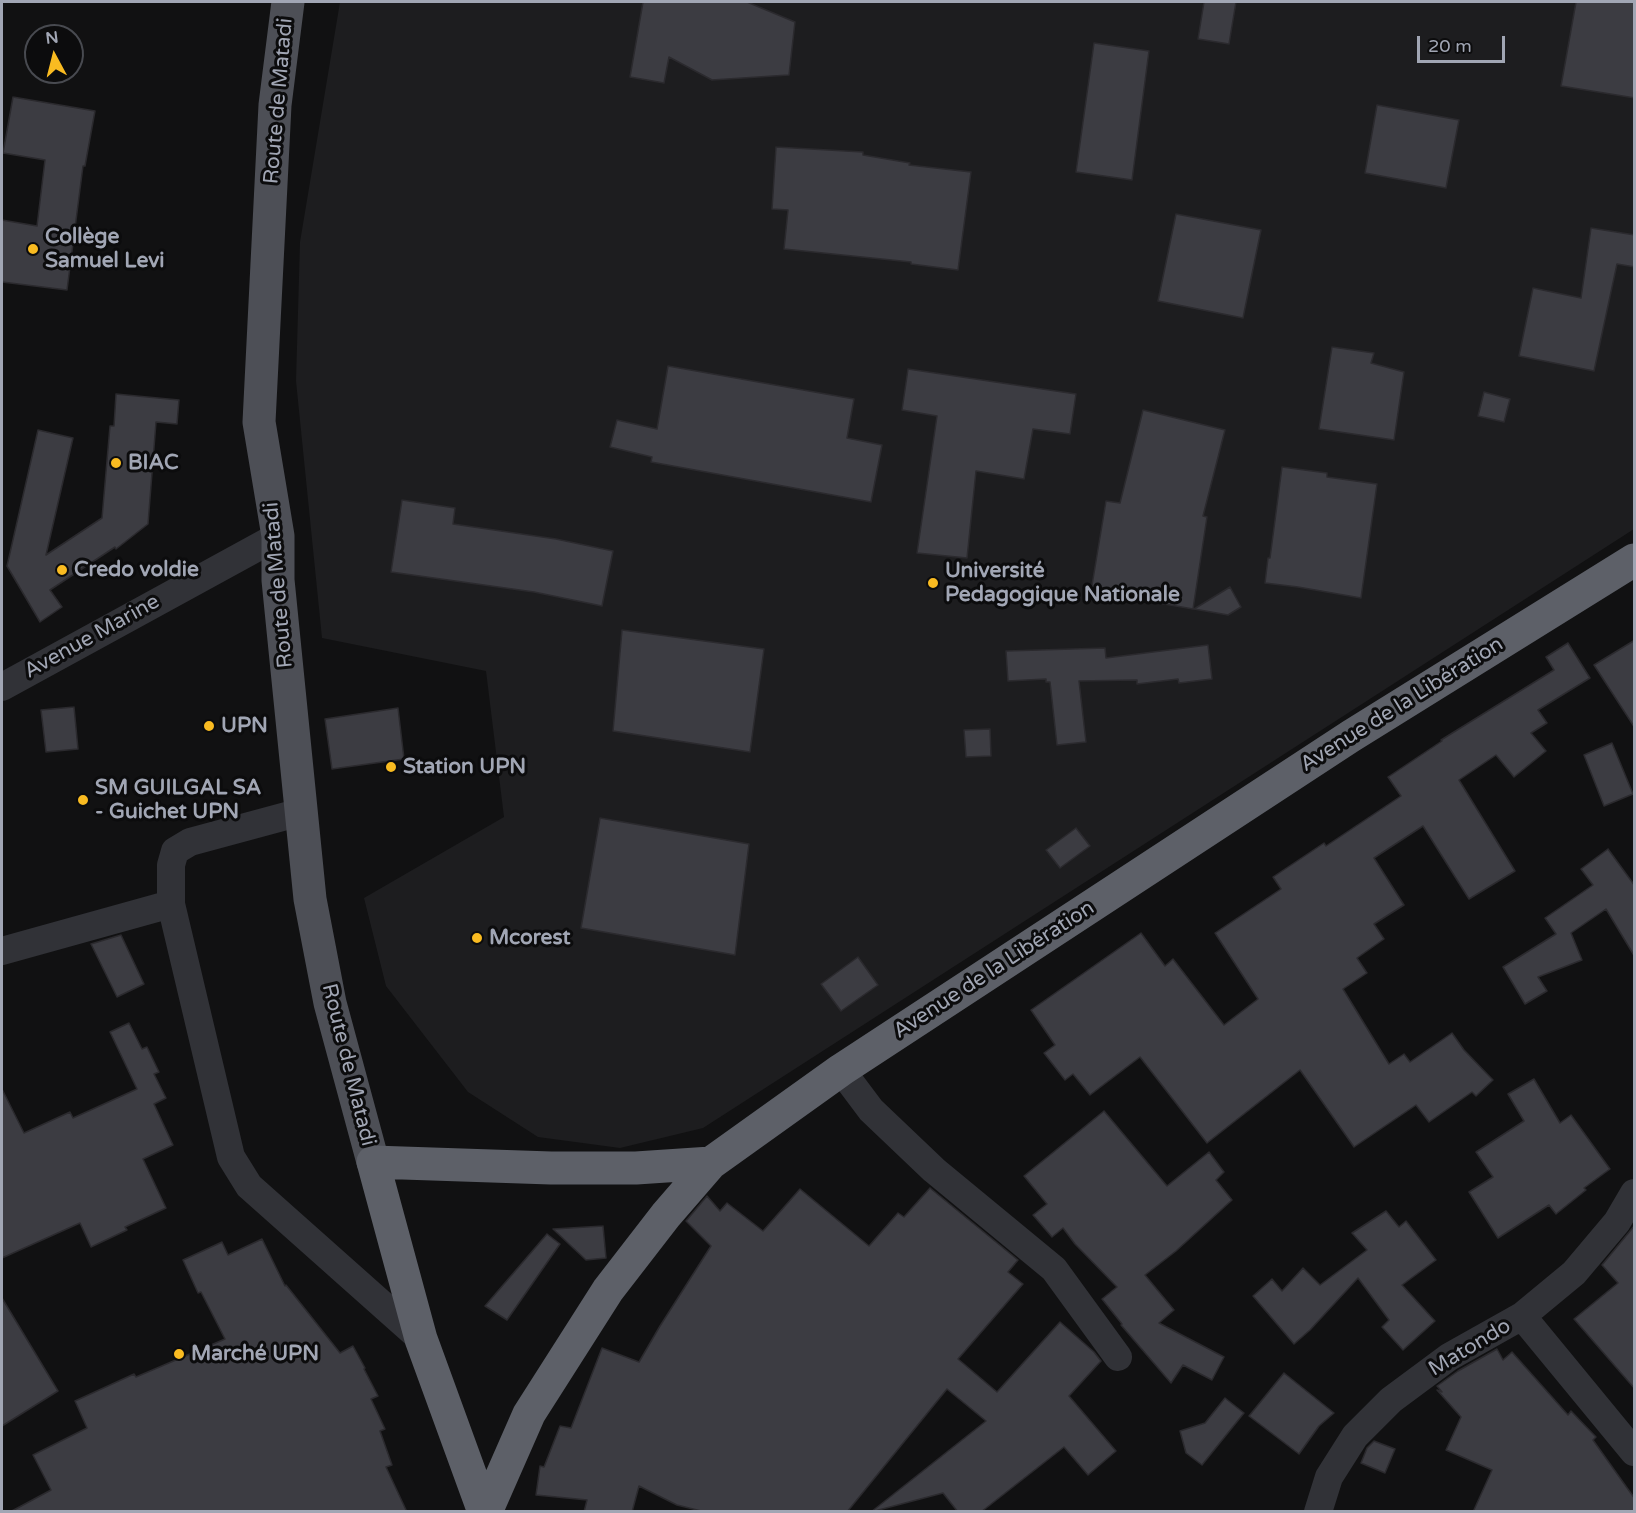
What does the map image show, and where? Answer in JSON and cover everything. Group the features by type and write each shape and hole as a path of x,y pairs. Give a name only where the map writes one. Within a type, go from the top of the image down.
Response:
{"highway":[{"name":"Avenue de la Libération","path":"485,1512 529,1414 608,1290 666,1215 711,1164 841,1070 1351,736 1635,560"},
{"path":"485,1512 421,1339 373,1162 551,1168 636,1168 711,1164"}],"main road":[{"name":"Route de Matadi","path":"288,2 275,105 259,422 278,536 278,580 310,899 330,1003 373,1162"}],"street":[{"name":"Avenue Marine","path":"2,687 278,536"},
{"path":"301,812 190,842 176,851 171,865 171,904 231,1157 249,1186 421,1339"},
{"path":"2,951 171,904"},
{"path":"841,1070 871,1110 934,1170 1054,1269 1118,1358"},
{"name":"Matondo","path":"1318,1512 1329,1477 1355,1436 1391,1400 1449,1357 1522,1316 1574,1273 1617,1222 1635,1193"},
{"path":"1522,1316 1635,1452"}],"shaded area":[{"name":"Université Pedagogique Nationale","path":"340,2 1634,2 1634,529 703,1128 620,1148 538,1137 468,1092 386,986 364,898 504,817 486,671 322,638 296,381 300,242"}],"building":[{"path":"643,2 747,2 795,22 789,75 712,80 669,57 664,83 630,77"},
{"path":"1204,2 1236,2 1229,44 1198,39"},
{"path":"1576,2 1635,2 1635,98 1561,86"},
{"path":"1094,43 1149,51 1132,180 1076,172"},
{"path":"13,97 95,111 85,166 83,166 67,290 2,282 2,220 37,226 45,160 3,153"},
{"path":"1377,105 1459,120 1446,188 1365,173"},
{"path":"776,147 863,152 863,155 910,163 909,165 971,172 958,270 911,264 911,262 784,249 788,210 772,209"},
{"path":"1176,214 1261,230 1243,318 1158,301"},
{"path":"1591,228 1635,235 1635,267 1617,264 1594,371 1519,356 1533,288 1581,298"},
{"path":"1332,347 1374,353 1371,363 1404,372 1394,440 1319,429"},
{"path":"668,366 854,399 847,438 882,445 871,502 651,462 652,457 610,447 617,420 657,429"},
{"path":"908,369 1076,394 1070,434 1033,429 1024,479 976,471 967,558 917,553 937,416 902,410"},
{"path":"1484,392 1510,399 1504,422 1478,416"},
{"path":"116,394 179,400 177,424 156,422 148,524 116,549 115,547 50,590 62,607 40,622 7,566 38,430 73,438 46,555 102,518 110,426 114,426"},
{"path":"1143,410 1225,430 1203,516 1207,517 1193,609 1091,591 1106,501 1120,503"},
{"path":"1282,467 1327,473 1327,477 1377,484 1361,598 1265,583"},
{"path":"402,500 455,508 453,524 556,539 613,551 602,606 534,592 391,572"},
{"path":"1230,587 1241,607 1228,615 1194,609"},
{"path":"622,630 764,649 750,752 613,731"},
{"path":"1635,640 1635,728 1594,665"},
{"path":"1568,643 1590,678 1538,710 1547,723 1531,733 1546,751 1514,777 1496,755 1459,780 1515,871 1469,899 1423,826 1374,858 1404,905 1374,924 1384,939 1357,958 1367,973 1343,989 1389,1064 1404,1054 1410,1062 1452,1033 1464,1050 1493,1080 1476,1096 1472,1092 1429,1122 1416,1105 1354,1147 1300,1070 1207,1143 1140,1057 1090,1095 1073,1074 1065,1080 1044,1053 1055,1045 1031,1010 1141,933 1165,966 1173,959 1224,1025 1258,999 1215,933 1281,889 1273,877 1324,843 1326,846 1401,796 1388,777 1441,740 1554,670 1546,657"},
{"path":"1208,645 1212,679 1179,683 1178,679 1137,684 1137,680 1079,681 1086,742 1057,745 1050,682 1046,682 1046,679 1008,681 1006,651 1105,648 1106,658"},
{"path":"74,707 78,749 46,752 41,710"},
{"path":"398,708 404,759 332,769 325,719"},
{"path":"990,729 991,756 966,757 964,730"},
{"path":"1612,743 1633,794 1604,806 1584,755"},
{"path":"600,818 749,844 735,955 581,928"},
{"path":"1076,828 1090,846 1060,868 1046,850"},
{"path":"1608,849 1635,886 1635,957 1606,909 1571,933 1582,960 1538,977 1547,991 1525,1004 1503,967 1556,934 1545,918 1593,885 1581,869"},
{"path":"121,935 144,984 117,997 91,944"},
{"path":"858,957 878,985 841,1011 821,984"},
{"path":"129,1023 142,1049 147,1047 159,1072 154,1074 166,1098 154,1104 173,1145 143,1159 166,1208 125,1227 127,1230 91,1247 80,1223 2,1258 2,1089 24,1133 70,1112 73,1118 137,1089 110,1032"},
{"path":"1534,1079 1560,1123 1571,1115 1610,1169 1584,1188 1586,1190 1556,1214 1549,1205 1498,1238 1469,1192 1493,1177 1476,1152 1524,1121 1508,1094"},
{"path":"1104,1111 1167,1186 1209,1152 1224,1172 1216,1180 1232,1200 1176,1251 1145,1275 1174,1310 1159,1323 1224,1357 1212,1380 1183,1365 1171,1383 1121,1325 1102,1299 1117,1287 1075,1244 1063,1228 1052,1237 1033,1215 1047,1204 1024,1176"},
{"path":"930,1188 1018,1260 1008,1272 1023,1284 958,1359 997,1392 1060,1322 1101,1361 1069,1396 1116,1451 1088,1475 1064,1447 981,1512 958,1512 943,1493 871,1512 986,1421 947,1389 847,1512 705,1512 677,1505 639,1486 632,1512 584,1512 587,1500 536,1495 540,1466 544,1467 560,1426 571,1428 602,1348 639,1362 711,1246 686,1221 707,1196 720,1211 727,1203 763,1231 800,1189 869,1246 898,1213 904,1217"},
{"path":"1386,1211 1399,1227 1406,1221 1436,1260 1402,1285 1435,1321 1403,1350 1382,1327 1389,1320 1358,1278 1294,1344 1253,1296 1272,1279 1282,1291 1303,1268 1320,1285 1367,1250 1352,1233"},
{"path":"1635,1225 1635,1389 1574,1319 1618,1283 1602,1265"},
{"path":"603,1226 606,1258 586,1260 553,1229"},
{"path":"547,1234 560,1244 507,1320 485,1306"},
{"path":"262,1239 285,1286 340,1353 353,1346 365,1368 378,1396 371,1399 385,1429 380,1431 392,1465 386,1467 407,1512 10,1512 51,1490 33,1455 87,1428 75,1401 134,1374 136,1377 225,1339 201,1292 198,1293 183,1260 222,1242 228,1255"},
{"path":"2,1298 58,1391 2,1426"},
{"path":"1497,1349 1503,1360 1512,1352 1568,1415 1571,1411 1596,1437 1593,1440 1635,1499 1635,1512 1473,1512 1492,1470 1446,1450 1461,1417 1437,1390 1442,1392 1437,1386"},
{"path":"1284,1373 1334,1413 1319,1426 1299,1454 1249,1416"},
{"path":"1225,1398 1244,1413 1202,1465 1186,1453 1180,1431 1205,1423"},
{"path":"1374,1441 1395,1449 1385,1473 1361,1463 1367,1448"}],"place":[{"name":"Collège Samuel Levi","path":"33,249"},
{"name":"BIAC","path":"116,463"},
{"name":"Credo voldie","path":"62,570"},
{"name":"Université Pedagogique Nationale","path":"933,583"},
{"name":"UPN","path":"209,726"},
{"name":"Station UPN","path":"391,767"},
{"name":"SM GUILGAL SA - Guichet UPN","path":"83,800"},
{"name":"Mcorest","path":"477,938"},
{"name":"Marché UPN","path":"179,1354"}]}
